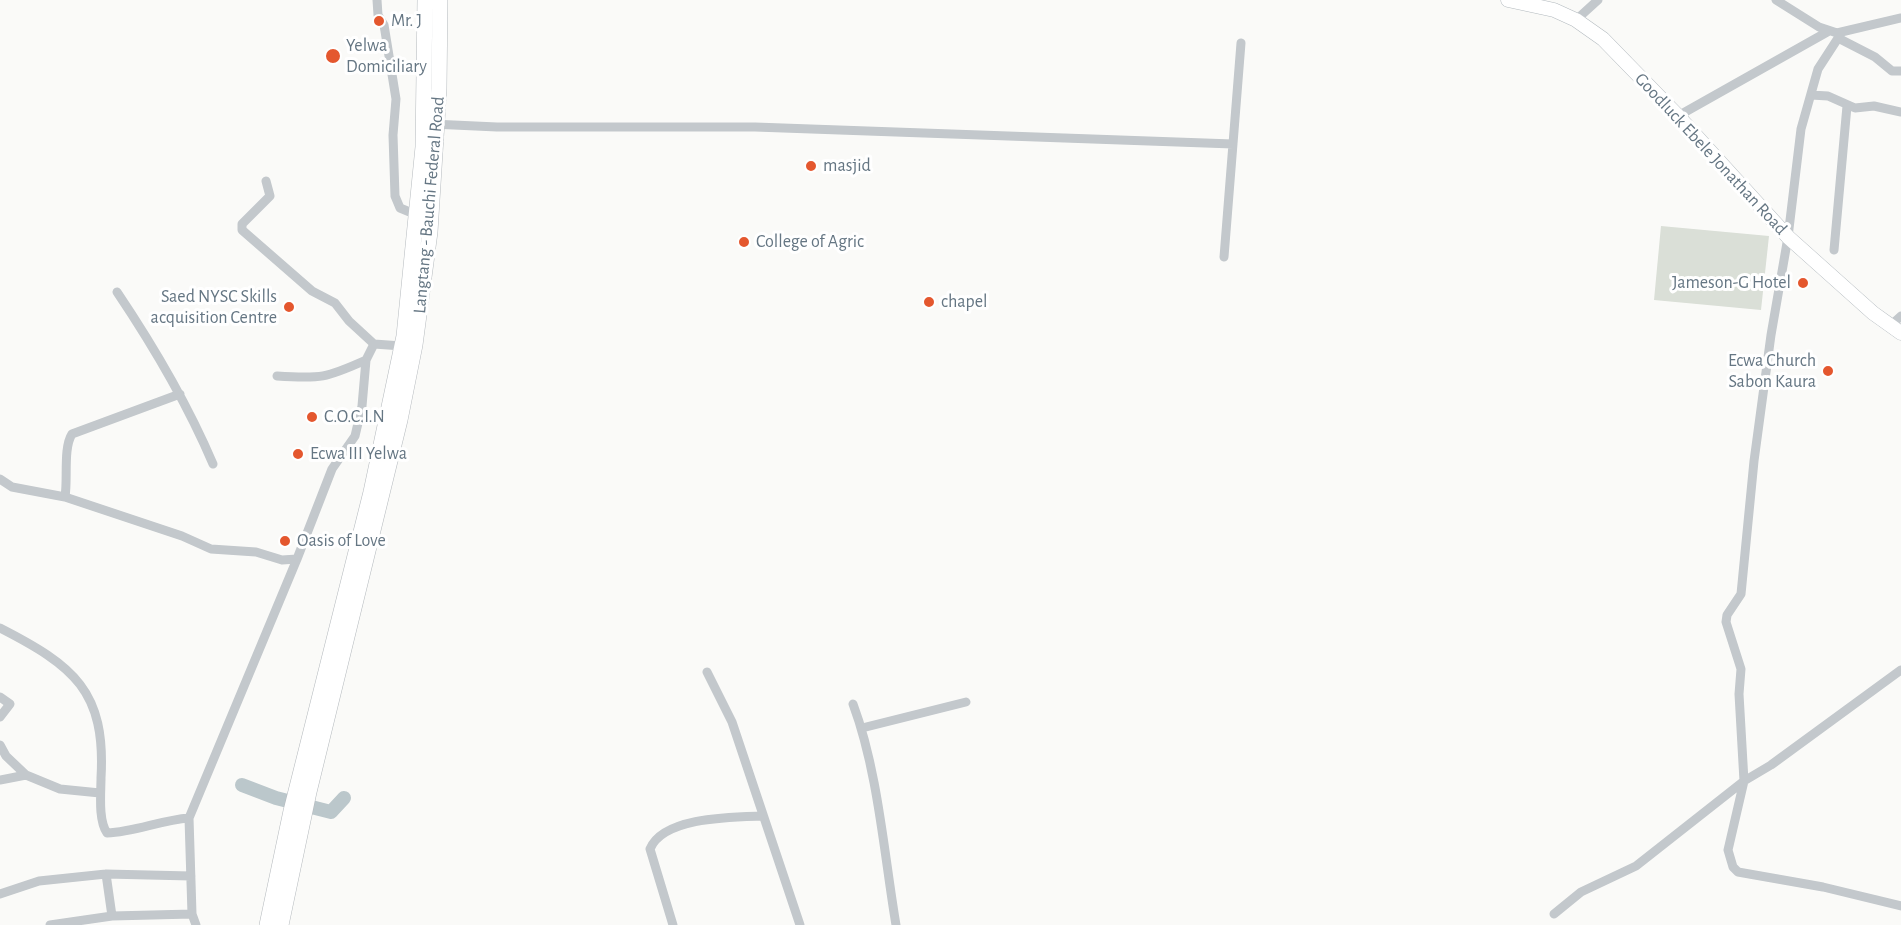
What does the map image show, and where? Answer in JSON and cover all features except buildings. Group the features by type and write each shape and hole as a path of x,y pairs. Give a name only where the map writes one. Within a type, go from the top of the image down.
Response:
{"main road":[{"path":"267,925 298,813 402,346 417,214 431,124 425,0"},
{"name":"Langtang - Bauchi Federal Road","path":"303,790 400,420 415,345 430,232 431,124 440,0"},
{"name":"Goodluck Ebele Jonathan Road","path":"1508,0 1554,10 1576,20 1603,39 1663,104 1678,116 1788,237 1898,325"},
{"path":"281,925 298,813"}],"street":[{"path":"377,0 378,15 384,25 396,99 393,135 394,196 400,208 417,214"},
{"path":"1576,20 1598,0"},
{"path":"1776,0 1840,35 1875,57 1892,71 1901,71"},
{"path":"1901,18 1840,35 1818,69 1801,129 1788,237 1771,335 1754,461 1741,594 1727,615 1726,622 1741,669 1739,694 1744,781 1728,850 1733,867 1738,872 1823,887 1901,906"},
{"path":"1678,116 1829,31"},
{"path":"1224,257 1241,43"},
{"path":"1811,95 1828,96 1847,106 1863,109 1874,106 1901,112"},
{"path":"1834,250 1847,106"},
{"path":"431,124 497,127 755,127 1233,144"},
{"path":"266,181 270,196 242,224 242,230 312,291 335,303 349,321 374,344 402,346"},
{"path":"117,292 151,342 196,424 213,464"},
{"path":"196,925 192,914 189,818 297,560 332,469 355,436 362,406 366,360 374,344"},
{"path":"277,376 315,379 329,377 366,360"},
{"path":"65,497 68,477 67,442 72,434 180,394"},
{"path":"0,479 12,487 65,497 182,536 211,549 256,552 282,560 297,560"},
{"path":"0,628 29,643 60,664 83,685 92,699 102,742 100,793 107,832 130,831 169,819 189,818"},
{"path":"1554,914 1581,892 1636,866 1744,781 1771,765 1901,670"},
{"path":"706,672 732,722 800,925"},
{"path":"0,697 10,704 0,717"},
{"path":"862,728 966,702"},
{"path":"853,704 862,728 896,925"},
{"path":"0,745 6,756 26,775 60,789 100,793"},
{"path":"0,780 26,775"},
{"path":"673,925 650,849 653,840 677,827 705,820 762,816"},
{"path":"0,894 39,881 106,874 191,876"},
{"path":"106,874 112,916"},
{"path":"50,925 112,916 192,914"}],"shaded area":[{"path":"1661,226 1769,236 1761,310 1654,300"}],"waterway":[{"path":"242,785 276,798 331,812 344,798"}],"place":[{"name":"Mr. J","path":"379,21"},
{"name":"Yelwa Domiciliary","path":"333,56"},
{"name":"masjid","path":"811,166"},
{"name":"College of Agric","path":"744,242"},
{"name":"Jameson-G Hotel","path":"1803,283"},
{"name":"chapel","path":"929,302"},
{"name":"Saed NYSC Skills acquisition Centre","path":"289,307"},
{"name":"Ecwa Church Sabon Kaura","path":"1828,371"},
{"name":"C.O.C.I.N","path":"312,417"},
{"name":"Ecwa III Yelwa","path":"298,454"},
{"name":"Oasis of Love","path":"285,541"}]}
